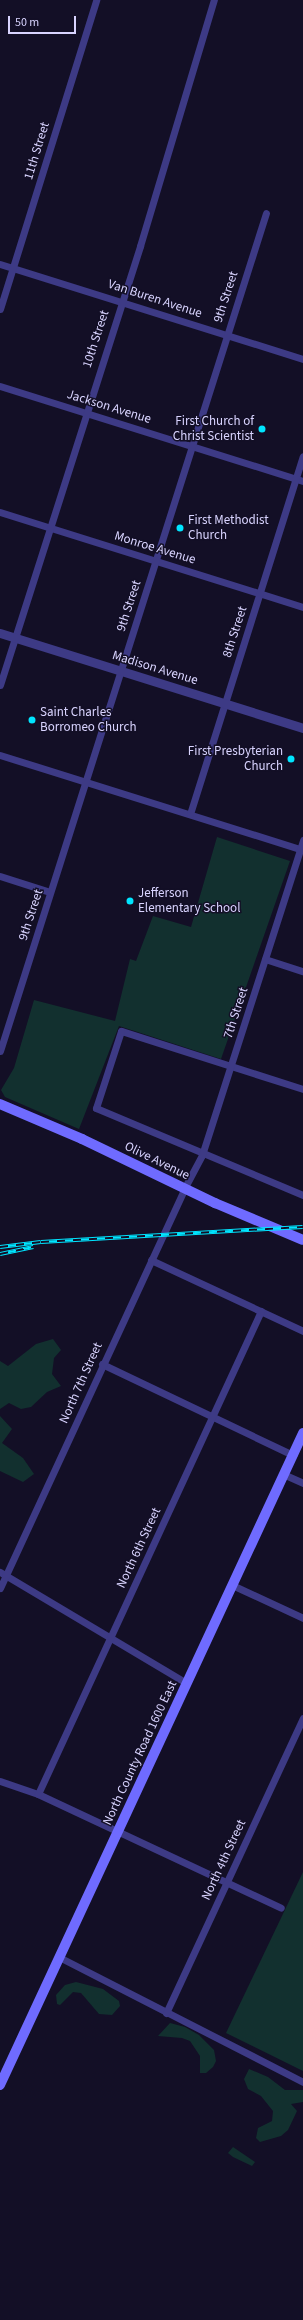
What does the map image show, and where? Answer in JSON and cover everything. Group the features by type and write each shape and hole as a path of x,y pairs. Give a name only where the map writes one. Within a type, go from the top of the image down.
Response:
{"main road":[{"name":"Olive Avenue","path":"0,1104 82,1139 184,1189 301,1240"},
{"name":"North County Road 1600 East","path":"0,2084 303,1433"}],"street":[{"name":"11th Street","path":"0,309 96,0"},
{"name":"10th Street","path":"0,685 214,0"},
{"name":"9th Street","path":"0,1051 266,213"},
{"name":"Van Buren Avenue","path":"0,264 121,300 303,359"},
{"name":"Jackson Avenue","path":"0,386 300,480"},
{"name":"8th Street","path":"190,814 260,593 300,480 303,456"},
{"name":"Monroe Avenue","path":"0,512 303,606"},
{"name":"Madison Avenue","path":"0,633 303,728"},
{"path":"0,755 302,849"},
{"name":"7th Street","path":"184,1189 202,1154 302,849 303,840"},
{"path":"0,876 50,892"},
{"path":"265,960 303,971"},
{"path":"303,1089 121,1031 96,1108 202,1154 303,1195"},
{"name":"North 7th Street","path":"0,1588 7,1576 102,1364 184,1189"},
{"path":"151,1260 303,1331"},
{"name":"North 6th Street","path":"38,1794 261,1311"},
{"path":"102,1364 293,1455"},
{"path":"283,1474 303,1483"},
{"path":"0,1572 186,1684"},
{"path":"232,1585 303,1618"},
{"name":"North 4th Street","path":"166,2013 303,1718"},
{"path":"0,1781 38,1794 281,1908"},
{"path":"59,1957 303,2082"}],"green space":[{"path":"217,837 290,861 221,1059 119,1026 79,1129 5,1097 1,1090 14,1068 34,1000 115,1021 130,959 136,961 153,916 191,927"},
{"path":"53,1339 61,1350 54,1358 52,1374 61,1386 47,1392 31,1407 21,1409 9,1403 0,1409 0,1361 8,1366 36,1344"},
{"path":"0,1416 12,1429 2,1443 23,1458 34,1474 23,1482 0,1471"},
{"path":"303,1872 303,2071 226,2033"},
{"path":"76,1982 103,1989 119,2001 120,2006 112,2015 99,2014 81,1993 73,1992 60,2005 57,2004 56,1995 65,1985"},
{"path":"170,2023 185,2027 199,2035 214,2050 216,2061 213,2067 206,2073 200,2073 200,2056 190,2041 182,2038 158,2036"},
{"path":"249,2069 268,2077 285,2090 303,2090 303,2102 291,2104 297,2111 288,2130 281,2136 260,2142 256,2138 258,2128 272,2121 273,2111 261,2096 248,2089 244,2079"},
{"path":"233,2147 255,2162 252,2166 228,2153"}],"railway":[{"path":"0,1247 41,1242 303,1227"},
{"path":"0,1254 33,1247"}],"place":[{"name":"First Church of Christ Scientist","path":"262,429"},
{"name":"First Methodist Church","path":"180,528"},
{"name":"Saint Charles Borromeo Church","path":"32,720"},
{"name":"First Presbyterian Church","path":"291,759"},
{"name":"Jefferson Elementary School","path":"130,901"}]}
